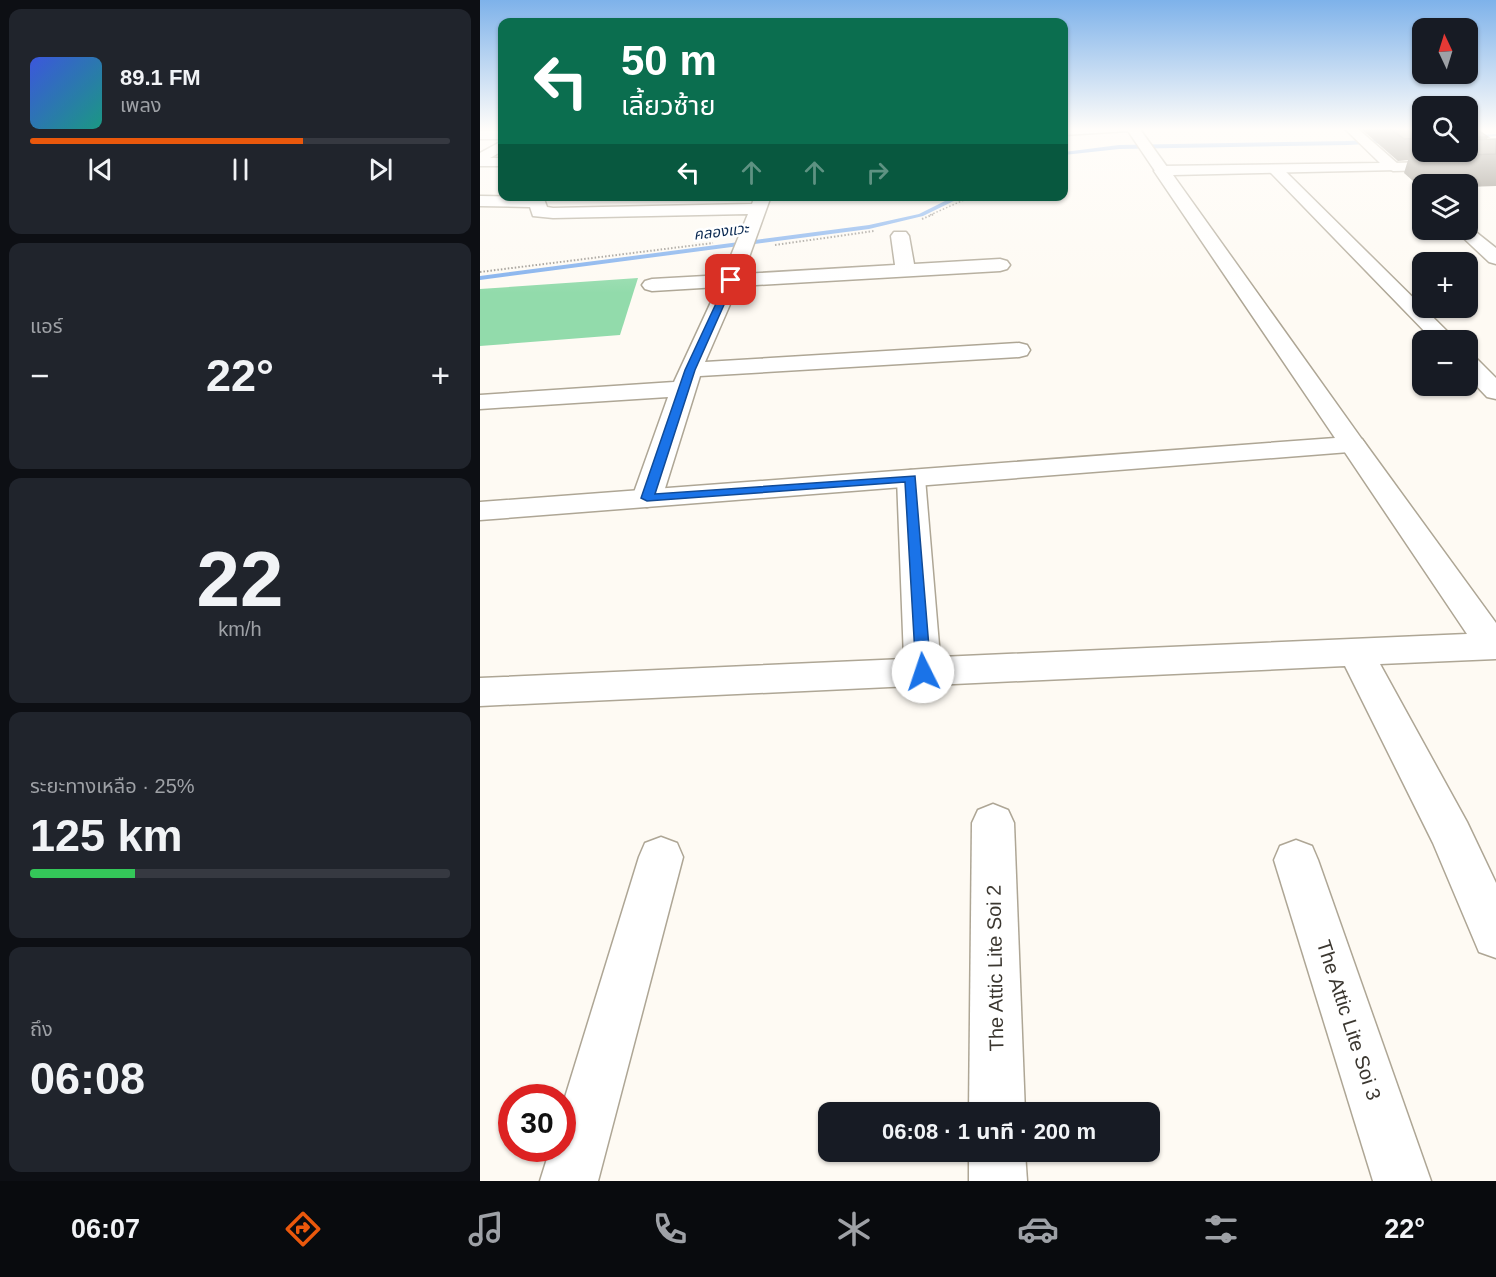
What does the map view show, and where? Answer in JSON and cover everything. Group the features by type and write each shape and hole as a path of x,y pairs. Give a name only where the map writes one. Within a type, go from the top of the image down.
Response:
{"street":[{"path":"1170,183 1495,646"},
{"path":"1289,183 1435,330"},
{"path":"480,201 538,202 539,212 553,213 761,203 731,280 687,379 647,498"},
{"path":"900,236 906,271"},
{"path":"1475,240 1496,258"},
{"path":"652,285 1000,266"},
{"path":"480,402 687,379 1019,350"},
{"path":"1478,373 1496,392"},
{"path":"480,511 1353,445"},
{"path":"911,478 923,672"},
{"path":"480,692 1495,646"},
{"path":"1356,653 1447,827 1496,935"},
{"name":"The Attic Lite Soi 2","path":"993,823 997,1102"},
{"path":"569,1181 661,857"},
{"name":"The Attic Lite Soi 3","path":"1296,860 1402,1181"},
{"path":"997,1162 998,1181"}],"path":[{"path":"914,221 961,201"},
{"path":"480,272 746,244 819,240 880,230"}],"green space":[{"path":"638,278 620,335 480,346 480,289"}],"waterway":[{"name":"คลองแวะ","path":"480,278 869,227 921,215 950,201"}],"route":[{"path":"731,280 690,370 647,498 911,478 923,672"}]}
